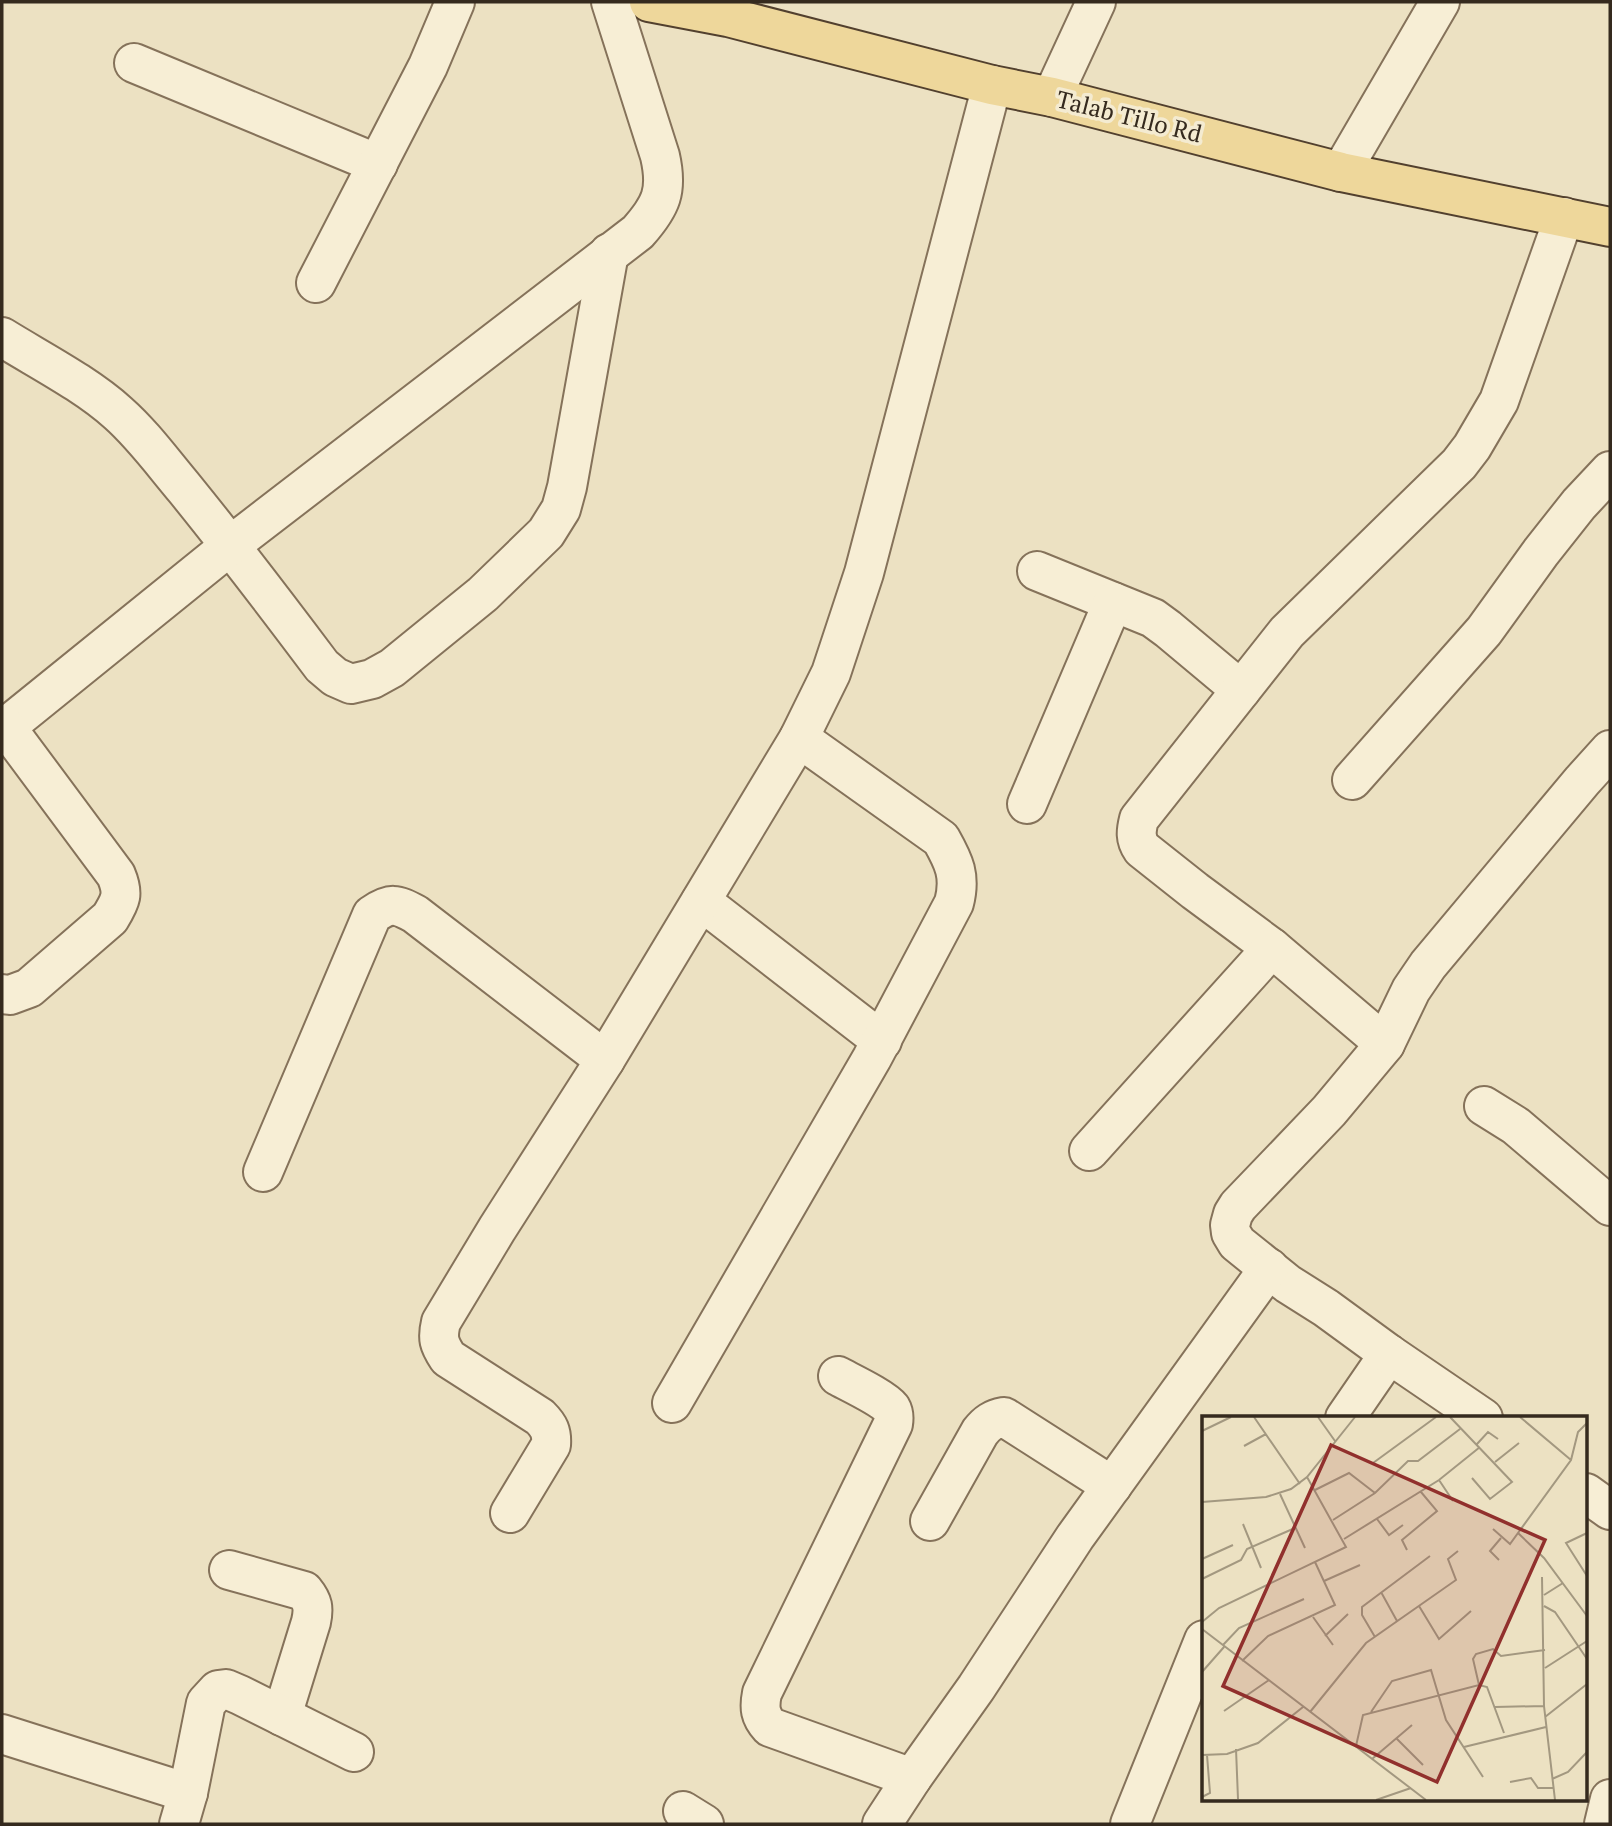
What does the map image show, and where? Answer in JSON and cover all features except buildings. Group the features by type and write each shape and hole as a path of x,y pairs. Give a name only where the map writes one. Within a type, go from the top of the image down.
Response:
{"main road":[{"name":"Talab Tillo Rd","path":"650,2 727,17 1341,172 1610,228"}],"street":[{"path":"316,283 428,66 455,2"},
{"path":"2,994 10,995 29,988 110,918 119,903 122,889 117,875 4,728 231,545 638,232 654,213 662,197 664,175 611,2"},
{"path":"1052,97 1096,2"},
{"path":"1341,172 1440,2"},
{"path":"134,63 379,164"},
{"path":"510,1513 551,1445 551,1433 540,1417 448,1358 438,1337 441,1322 605,1060 799,738 831,673 864,573 992,85"},
{"path":"1385,1044 1272,948 1142,849 1137,842 1136,830 1139,819 1287,632 1459,464 1472,447 1499,401 1564,217"},
{"path":"2,337 116,411 138,432 231,545 323,666 335,677 351,684 372,680 392,668 483,594 546,533 561,509 609,253"},
{"path":"1352,780 1484,631 1541,552 1610,471"},
{"path":"1037,571 1153,618 1241,690"},
{"path":"1027,804 1113,602"},
{"path":"672,1403 882,1041 954,903 958,888 952,859 941,839 799,738"},
{"path":"1480,1416 1288,1284 1237,1244 1230,1225 1233,1214 1246,1197 1329,1111 1385,1044 1411,990 1428,965 1610,750"},
{"path":"701,901 882,1041"},
{"path":"263,1172 372,915 386,906 401,907 415,914 605,1060"},
{"path":"1089,1151 1272,948"},
{"path":"1484,1106 1516,1126 1607,1197"},
{"path":"882,1824 976,1688 1075,1537 1269,1268"},
{"path":"1346,1416 1389,1354"},
{"path":"838,1376 885,1402 892,1410 893,1424 762,1693 759,1706 762,1718 770,1727 912,1778"},
{"path":"930,1521 980,1432 986,1424 995,1419 1004,1418 1112,1486"},
{"path":"1588,1494 1610,1510"},
{"path":"229,1570 304,1591 311,1600 314,1609 311,1622 282,1716"},
{"path":"1130,1824 1202,1645"},
{"path":"17,1739 183,1809 206,1703 218,1690 226,1689 354,1752"},
{"path":"1604,1824 1610,1799"}]}
